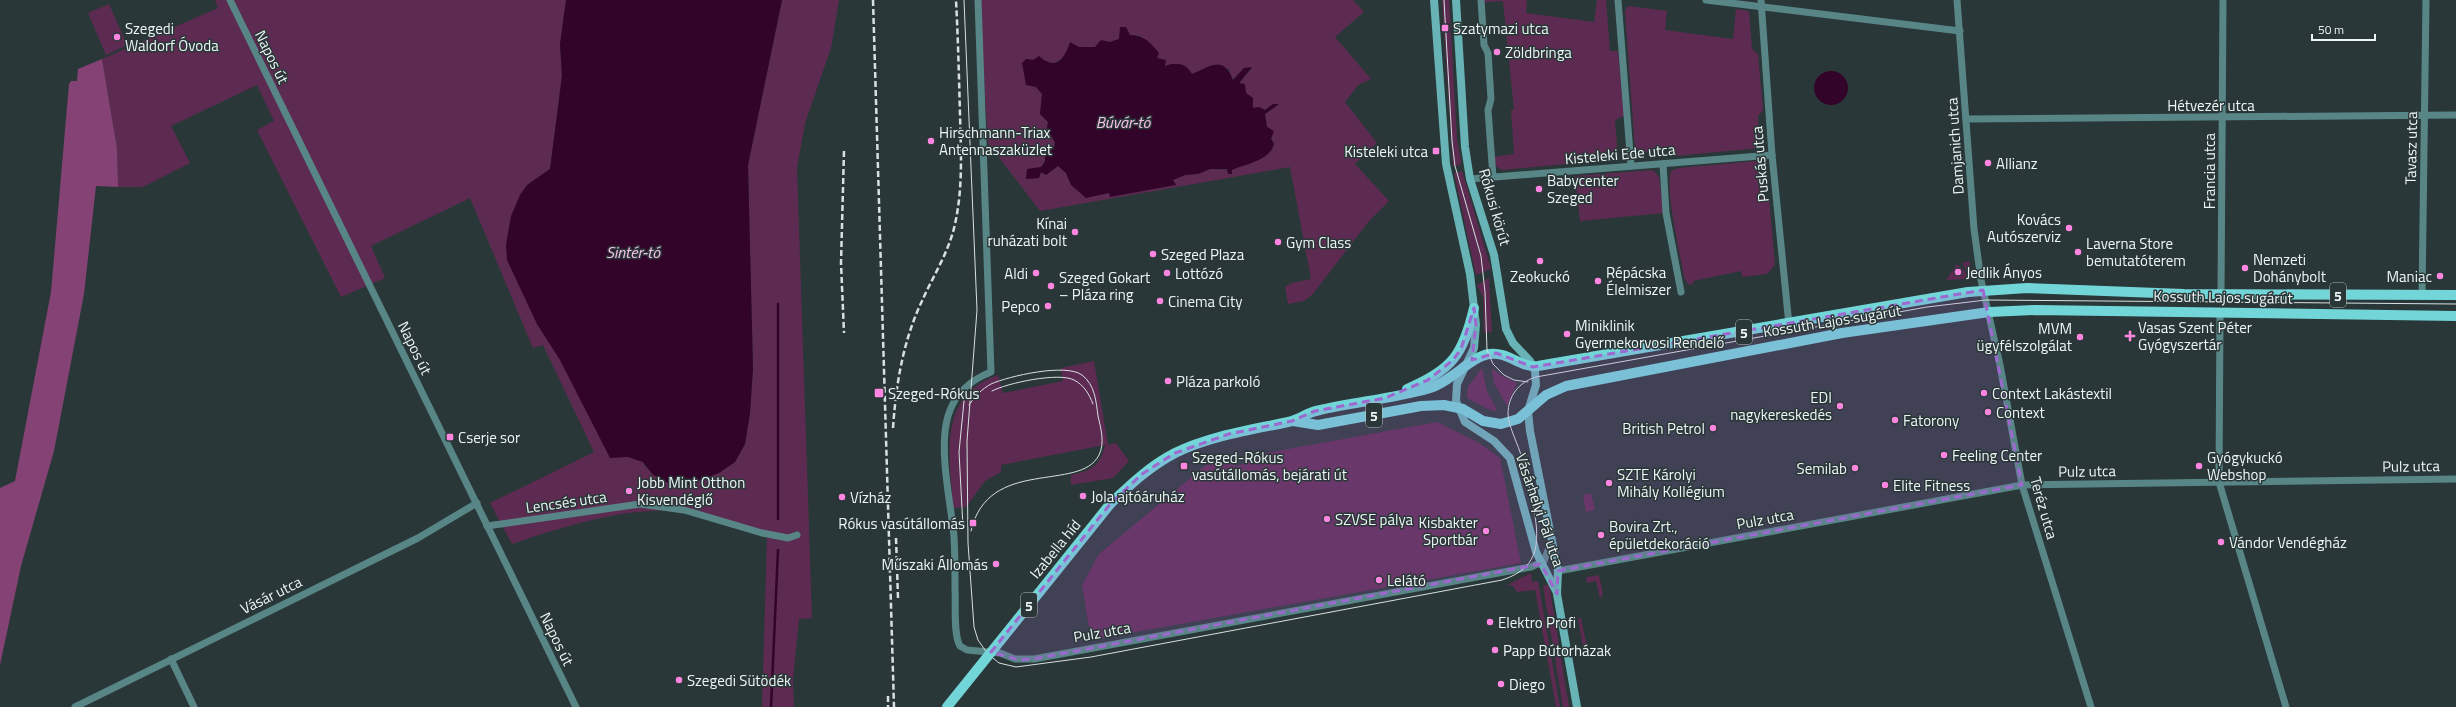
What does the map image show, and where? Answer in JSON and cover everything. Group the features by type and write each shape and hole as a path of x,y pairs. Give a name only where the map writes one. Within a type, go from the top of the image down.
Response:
{"main road":[{"path":"1434,0 1446,164 1470,274 1474,308 1475,337 1472,354 1457,384 1455,396 1457,407"},
{"name":"Rókusi körút","path":"1456,0 1465,147 1470,179 1494,255 1506,329 1513,343 1533,367"},
{"name":"Kossuth Lajos sugárút","path":"1110,503 1142,474 1175,453 1229,434 1292,421 1314,411 1434,387 1479,358 1493,353 1503,354 1525,366 1533,367 1789,325 1984,290 2061,288 2144,294 2456,295"},
{"path":"1385,398 1428,380 1454,360 1466,340 1474,308"},
{"name":"Kossuth Lajos sugárút","path":"1292,421 1318,425 1421,406 1444,405 1457,407 1479,419 1496,424 1510,422 1528,411 1546,395 1566,386 1799,340 1989,312 2035,310 2456,316"},
{"path":"1528,411 1536,384 1533,367"},
{"name":"Vásárhelyi Pál utca","path":"1457,407 1466,422 1494,441 1510,458 1519,497 1541,564 1557,594"},
{"name":"Vásárhelyi Pál utca","path":"1528,411 1558,571 1557,594 1576,707"},
{"name":"Izabella híd","path":"947,707 1110,503"}],"street":[{"name":"Napos út","path":"230,0 576,707"},
{"name":"Pulz utca","path":"978,0 991,372 975,379 960,393 951,408 945,432 947,499 954,537 957,630 959,644 964,649 1028,660 1390,594 1541,564"},
{"name":"Rókusi körút","path":"1481,0 1484,45 1488,53 1491,99 1488,110 1493,177"},
{"path":"1618,0 1631,166"},
{"path":"1706,0 1761,3 1960,31"},
{"name":"Damjanich utca","path":"1958,0 1974,229 1984,290"},
{"name":"Francia utca","path":"2220,294 2223,0"},
{"name":"Tavasz utca","path":"2422,296 2426,0"},
{"name":"Puskás utca","path":"1761,3 1772,155 1789,325"},
{"name":"Hétvezér utca","path":"1966,119 2456,115"},
{"name":"Kisteleki Ede utca","path":"1470,179 1772,155"},
{"path":"1663,164 1666,213 1680,292"},
{"path":"1984,290 1989,312"},
{"name":"Teréz utca","path":"1989,312 2022,485 2091,707"},
{"path":"2220,312 2219,482 2286,707"},
{"name":"Pulz utca","path":"1558,571 2022,485 2456,479"},
{"name":"Vásár utca","path":"75,707 418,538 477,503"},
{"name":"Lencsés utca","path":"487,526 640,504 678,509 762,533 788,538 797,535"},
{"path":"1541,564 1548,554 1552,540"},
{"path":"171,659 194,707"}],"highlighted area":[{"path":"1983,290 2022,485 1558,571 1557,594 1541,564 1034,659 1019,660 991,652 1111,503 1142,474 1175,453 1229,434 1292,421 1315,411 1385,398 1428,380 1453,360 1461,349 1474,308 1476,325 1472,360 1496,353 1533,367"}],"shaded area":[{"path":"215,0 566,0 560,44 562,76 550,169 527,185 537,324 628,457 643,462 645,467 684,486 719,473 735,462 745,444 750,413 753,369 748,165 782,0 839,0 831,48 805,123 797,168 812,618 799,619 793,680 794,707 762,707 767,537 699,516 658,511 637,512 593,520 571,525 512,544 490,503 594,452 543,345 533,348 470,198 371,246 385,278 341,297 257,130 274,121 257,85 171,126 190,163 143,187 118,187 117,148 102,59 218,8"},
{"path":"979,0 1353,0 1364,12 1335,37 1371,79 1358,85 1345,102 1377,143 1355,164 1389,201 1369,221 1312,295 1304,301 1288,304 1285,287 1292,283 1311,279 1290,167 1040,211 988,143","holes":["1130,35 1140,36 1165,66 1192,74 1212,65 1229,69 1232,80 1244,68 1252,68 1239,83 1253,108 1265,110 1273,104 1278,105 1265,114 1267,127 1274,144 1272,150 1264,157 1232,170 1210,169 1198,174 1185,175 1172,180 1176,184 1109,193 1071,185 1066,173 1058,166 1046,175 1041,172 1043,164 1055,142 1047,128 1048,122 1040,114 1042,94 1036,87 1026,59 1055,63 1079,47 1095,47"]},
{"path":"1442,0 1449,0 1457,139 1461,161 1460,165 1453,166"},
{"path":"1484,0 1527,0 1526,13 1594,22 1597,0 1606,0 1610,51 1618,51 1624,116 1615,120 1618,159 1502,170 1496,166 1494,157 1514,154 1511,110 1514,110 1503,1 1484,2"},
{"path":"109,4 127,45 106,55 88,13"},
{"path":"1628,6 1667,11 1665,30 1733,39 1736,9 1749,11 1752,49 1758,54 1763,110 1758,116 1760,148 1675,156 1674,149 1638,153 1635,149 1625,11"},
{"path":"102,59 117,148 118,187 96,186 84,294 54,451 21,566 0,665 0,488 15,481 51,292 69,84 71,81 77,81 78,69"},
{"path":"1757,161 1762,166 1764,198 1769,198 1775,265 1767,274 1742,277 1741,271 1693,281 1693,285 1688,284 1684,277 1671,207 1671,171 1679,168"},
{"path":"1653,170 1659,177 1664,213 1580,221 1575,176"},
{"path":"1462,171 1491,269 1476,275 1454,173"},
{"path":"1969,261 1973,276 1970,277 1962,263"},
{"path":"1957,264 1965,271 1967,279 1946,280"},
{"path":"1489,278 1492,332 1484,333 1483,297 1477,285"},
{"path":"1094,361 1108,445 1116,443 1129,461 1113,478 1071,485 1071,475 1084,472 1094,466 1100,458 1105,445 1001,465 1001,472 985,481 966,507 953,508 950,468 951,430 956,413 964,398 978,385 998,375 1003,393 1063,381 1061,368"},
{"path":"1482,368 1487,391 1497,410 1496,411 1490,410 1467,398 1468,387"},
{"path":"1493,369 1500,375 1517,383 1507,406 1494,383"},
{"name":"SZVSE pálya","path":"1437,422 1479,443 1500,458 1521,563 1091,640 1082,585 1099,554 1206,465 1230,460 1235,466 1248,463 1250,456"},
{"path":"1591,493 1595,510 1586,512 1583,495"},
{"path":"1531,573 1532,582 1538,581 1560,707 1556,707 1535,590 1517,592 1512,585 1505,586"},
{"path":"1599,575 1603,594 1600,599 1596,581 1587,583 1586,577"},
{"path":"1549,584 1569,707 1563,707 1543,586"},
{"path":"1578,618 1581,618 1587,647 1583,648"}],"water":[{"name":"Sintér-tó","path":"566,0 782,0 748,165 753,369 750,413 745,444 735,462 719,473 684,486 674,486 653,475 643,462 628,457 610,458 560,360 537,324 507,260 506,245 511,216 520,195 527,185 550,169 562,76 560,44"},
{"name":"Búvár-tó","path":"1120,27 1126,27 1130,35 1143,38 1150,43 1159,53 1157,58 1166,60 1165,66 1180,64 1190,70 1192,74 1211,66 1221,65 1229,72 1233,80 1244,68 1252,67 1239,83 1245,84 1246,93 1253,98 1253,108 1259,107 1265,110 1273,104 1279,104 1265,114 1267,127 1274,131 1271,139 1274,144 1271,150 1257,161 1232,170 1232,174 1228,174 1227,169 1210,169 1198,174 1185,175 1173,180 1176,185 1110,197 1109,193 1086,198 1071,185 1066,173 1058,166 1046,175 1041,172 1039,178 1026,179 1027,169 1041,167 1045,162 1045,152 1054,149 1055,143 1047,128 1048,122 1040,114 1042,94 1036,87 1026,85 1022,63 1026,59 1033,60 1039,56 1050,63 1055,63 1065,54 1070,42 1079,47 1095,47 1101,40 1110,42 1119,39"},
{"path":"1828,71 1834,71 1838,72 1845,78 1848,88 1847,95 1841,102 1834,105 1828,105 1824,104 1817,98 1814,91 1814,85 1815,81 1821,74"}],"waterway":[{"path":"778,304 778,519"},
{"path":"771,707 778,550"}],"tram line":[{"path":"964,0 977,310 967,441 968,543 974,627 978,640 987,653 999,663 1016,667 1091,657 1502,580 1515,574 1525,567 1531,559 1535,550 1537,539 1533,503 1520,452 1508,414 1512,396 1524,382 1536,377 1927,307 1986,300 2456,304"},
{"path":"1444,0 1452,141 1455,166 1481,256 1485,292 1487,350 1493,364 1504,375 1514,380 1528,382"},
{"path":"969,405 985,388 999,381 1023,374 1051,370 1074,372 1082,375 1092,388 1102,441 1099,455 1089,466 1073,472 1014,484 996,493 981,508 971,531"},
{"path":"992,391 1021,382 1045,378 1067,378 1078,382 1088,393 1093,404"},
{"path":"963,527 959,452 965,391"}],"railway":[{"path":"873,0 894,707"},
{"path":"893,428 898,379 905,347 915,316 949,244 958,210 961,156 956,0"},
{"path":"844,151 841,263 844,333"},
{"path":"896,538 898,598"},
{"path":"888,696 888,707"}],"place":[{"name":"Szatymazi utca","path":"1445,28"},
{"name":"Szegedi Waldorf Óvoda","path":"117,37"},
{"name":"Zöldbringa","path":"1497,52"},
{"name":"Hirschmann-Triax Antennaszaküzlet","path":"931,141"},
{"name":"Kisteleki utca","path":"1436,151"},
{"name":"Allianz","path":"1988,163"},
{"name":"Babycenter Szeged","path":"1539,189"},
{"name":"Kovács Autószerviz","path":"2069,228"},
{"name":"Kínai ruházati bolt","path":"1075,232"},
{"name":"Gym Class","path":"1278,242"},
{"name":"Laverna Store bemutatóterem","path":"2078,252"},
{"name":"Szeged Plaza","path":"1153,254"},
{"name":"Zeokuckó","path":"1540,261"},
{"name":"Nemzeti Dohánybolt","path":"2245,268"},
{"name":"Jedlik Ányos","path":"1958,272"},
{"name":"Aldi","path":"1036,273"},
{"name":"Lottózó","path":"1167,273"},
{"name":"Maniac","path":"2440,276"},
{"name":"Répácska Élelmiszer","path":"1598,281"},
{"name":"Szeged Gokart – Pláza ring","path":"1051,286"},
{"name":"Cinema City","path":"1160,301"},
{"name":"Pepco","path":"1048,306"},
{"name":"Miniklinik Gyermekorvosi Rendelő","path":"1567,334"},
{"name":"Vasas Szent Péter Gyógyszertár","path":"2130,336"},
{"name":"MVM ügyfélszolgálat","path":"2080,337"},
{"name":"Pláza parkoló","path":"1168,381"},
{"name":"Szeged-Rókus","path":"879,393"},
{"name":"Context Lakástextil","path":"1984,393"},
{"name":"EDI nagykereskedés","path":"1840,406"},
{"name":"Context","path":"1988,412"},
{"name":"Fatorony","path":"1895,420"},
{"name":"British Petrol","path":"1713,428"},
{"name":"Cserje sor","path":"450,437"},
{"name":"Feeling Center","path":"1944,455"},
{"name":"Szeged-Rókus vasútállomás, bejárati út","path":"1184,466"},
{"name":"Gyógykuckó Webshop","path":"2199,466"},
{"name":"Semilab","path":"1855,468"},
{"name":"SZTE Károlyi Mihály Kollégium","path":"1609,483"},
{"name":"Elite Fitness","path":"1885,485"},
{"name":"Jobb Mint Otthon Kisvendéglő","path":"629,491"},
{"name":"Jola ajtóáruház","path":"1083,496"},
{"name":"Vízház","path":"842,497"},
{"name":"SZVSE pálya","path":"1327,519"},
{"name":"Rókus vasútállomás","path":"973,523"},
{"name":"Kisbakter Sportbár","path":"1486,531"},
{"name":"Bovira Zrt., épületdekoráció","path":"1601,535"},
{"name":"Vándor Vendégház","path":"2221,542"},
{"name":"Műszaki Állomás","path":"996,564"},
{"name":"Lelátó","path":"1379,580"},
{"name":"Elektro Profi","path":"1490,622"},
{"name":"Papp Bútorházak","path":"1495,650"},
{"name":"Szegedi Sütödék","path":"679,680"},
{"name":"Diego","path":"1501,684"}]}
